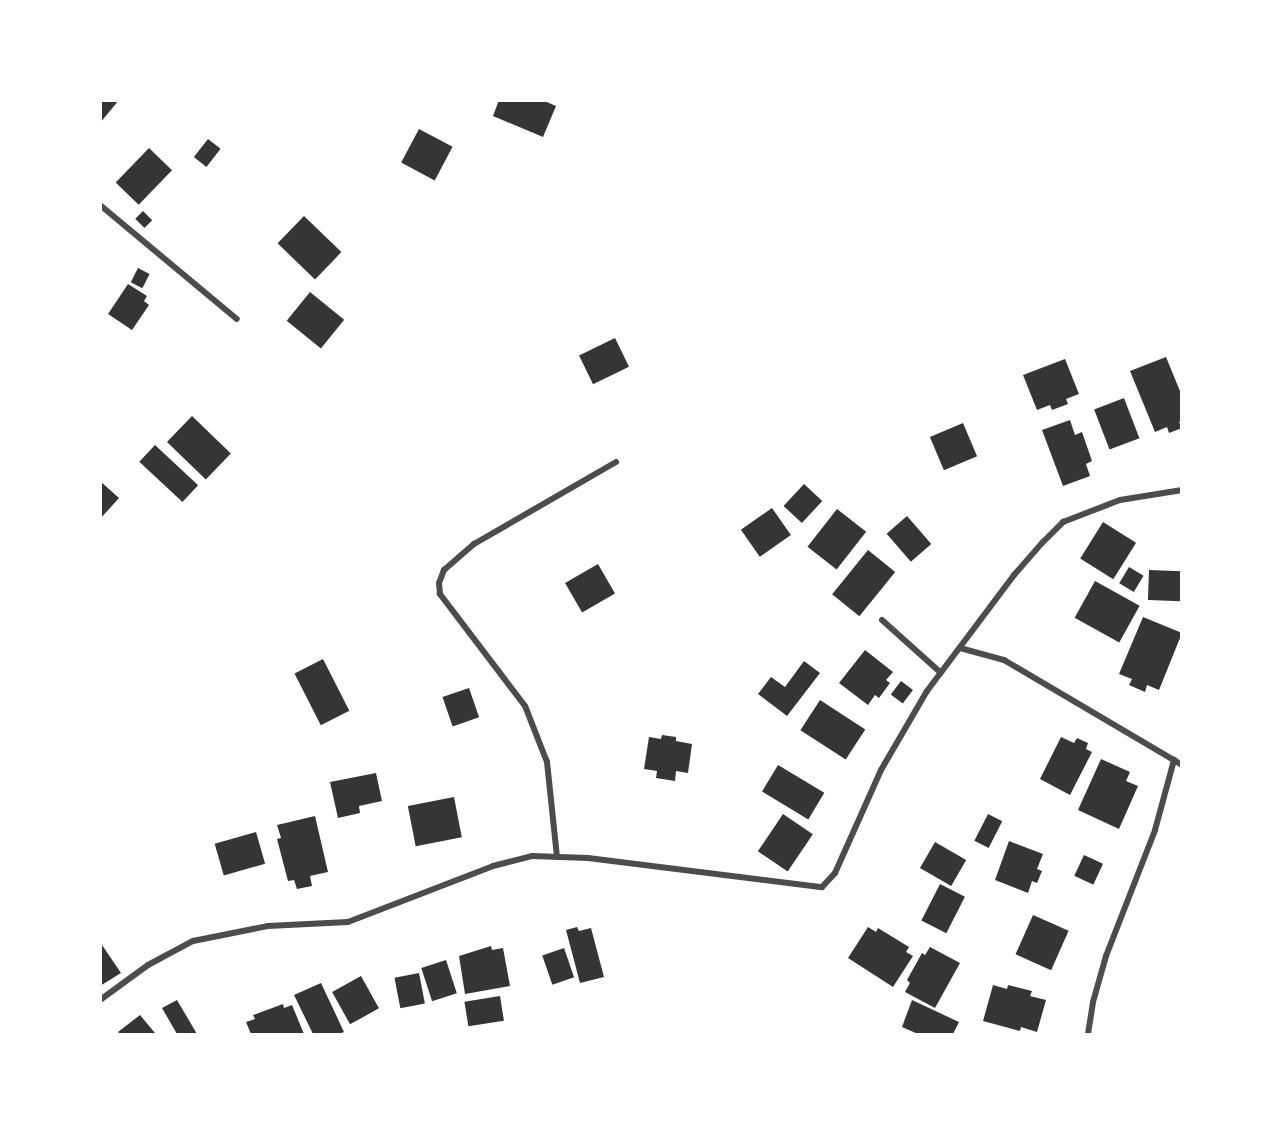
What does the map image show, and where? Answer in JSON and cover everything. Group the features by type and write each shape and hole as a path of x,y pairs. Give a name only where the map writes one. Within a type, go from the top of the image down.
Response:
{"street":[{"path":"100,205 237,319"},
{"path":"557,857 547,762 525,706 440,594 439,583 444,570 474,544 616,462"},
{"path":"100,1000 148,965 192,941 267,926 348,922 493,866 532,856 588,858 822,887 835,873 881,770 927,691 1014,575 1063,522 1120,500 1182,490"},
{"path":"882,620 941,673"},
{"path":"960,648 1004,660 1182,765"},
{"path":"1088,1035 1093,1002 1106,956 1155,830 1174,760"}],"building":[{"path":"100,100 119,100 100,123"},
{"path":"499,100 542,100 556,106 543,137 493,116"},
{"path":"419,129 453,147 435,180 401,163"},
{"path":"208,139 221,149 206,167 194,157"},
{"path":"149,148 172,170 139,205 116,183"},
{"path":"143,211 152,220 144,228 135,219"},
{"path":"304,216 341,252 315,279 278,243"},
{"path":"138,268 150,274 142,288 131,282"},
{"path":"128,284 147,296 144,301 149,305 132,330 108,314"},
{"path":"310,292 344,320 321,348 287,321"},
{"path":"615,338 629,367 593,384 579,356"},
{"path":"1166,357 1182,396 1182,421 1179,422 1182,428 1169,433 1167,427 1155,432 1130,371"},
{"path":"1065,359 1079,394 1066,399 1068,404 1052,410 1050,405 1037,410 1023,375"},
{"path":"1124,398 1139,438 1110,450 1094,409"},
{"path":"192,416 231,454 206,479 167,442"},
{"path":"1070,420 1075,435 1082,432 1092,461 1086,464 1090,476 1063,486 1042,430"},
{"path":"963,423 977,456 944,470 930,437"},
{"path":"155,445 198,485 182,502 139,462"},
{"path":"100,481 119,498 100,519"},
{"path":"804,484 822,501 802,523 784,506"},
{"path":"772,508 791,535 760,557 741,530"},
{"path":"837,509 866,532 837,570 807,547"},
{"path":"907,516 931,544 911,562 887,534"},
{"path":"1103,522 1136,543 1113,579 1080,558"},
{"path":"868,550 895,572 859,616 832,594"},
{"path":"598,564 615,593 582,612 565,583"},
{"path":"1129,567 1144,576 1134,592 1119,583"},
{"path":"1149,570 1182,571 1181,601 1148,600"},
{"path":"1095,581 1140,606 1119,642 1075,618"},
{"path":"1143,617 1182,633 1159,690 1147,685 1145,692 1129,685 1132,679 1119,674"},
{"path":"865,650 893,672 886,680 890,683 879,698 875,695 868,705 839,683"},
{"path":"323,659 349,711 321,725 294,674"},
{"path":"804,661 820,673 787,716 758,694 771,677 785,687"},
{"path":"901,681 913,690 903,704 891,695"},
{"path":"469,688 479,717 453,726 443,697"},
{"path":"820,700 865,729 846,760 800,730"},
{"path":"662,735 676,737 676,741 692,744 688,773 676,771 675,781 656,778 657,771 644,769 649,737 661,739"},
{"path":"1061,737 1074,743 1077,738 1088,743 1086,749 1092,752 1070,795 1040,779"},
{"path":"1101,759 1130,772 1126,781 1138,786 1119,829 1078,810"},
{"path":"778,765 824,793 808,819 762,792"},
{"path":"376,773 382,801 359,806 360,813 338,818 330,782"},
{"path":"454,797 462,837 416,846 408,806"},
{"path":"783,814 813,834 788,871 758,851"},
{"path":"988,814 1002,821 989,848 974,841"},
{"path":"315,816 328,872 310,876 312,886 297,889 294,880 288,881 277,839 281,838 277,825"},
{"path":"256,832 265,864 224,876 215,844"},
{"path":"1009,841 1043,854 1037,869 1042,871 1037,883 1032,881 1028,893 995,880"},
{"path":"935,842 966,860 951,886 920,868"},
{"path":"1084,855 1103,864 1093,885 1074,876"},
{"path":"940,884 965,897 946,933 921,921"},
{"path":"1033,915 1069,931 1051,970 1016,954"},
{"path":"577,927 579,931 591,928 604,977 580,983 566,930"},
{"path":"868,927 876,932 878,928 909,947 906,952 913,956 893,987 848,958"},
{"path":"100,942 121,973 100,986"},
{"path":"491,946 492,950 503,948 510,986 465,994 459,956"},
{"path":"930,947 960,963 935,1008 905,992 910,983 907,980 922,953 925,955"},
{"path":"564,948 574,977 552,985 542,955"},
{"path":"446,960 457,993 432,1001 421,968"},
{"path":"419,973 425,1003 400,1008 394,978"},
{"path":"361,976 379,1008 350,1024 332,992"},
{"path":"321,983 344,1032 313,1034 294,995"},
{"path":"993,985 1007,989 1008,985 1032,991 1030,996 1046,1000 1037,1032 1021,1027 1020,1031 983,1021"},
{"path":"500,996 504,1021 468,1026 464,1002"},
{"path":"177,1000 197,1034 177,1034 162,1008"},
{"path":"912,1000 959,1022 953,1034 918,1034 902,1027"},
{"path":"283,1004 284,1008 292,1005 304,1034 251,1034 246,1022 255,1019 253,1015"},
{"path":"140,1015 155,1033 120,1034 118,1032"}]}
